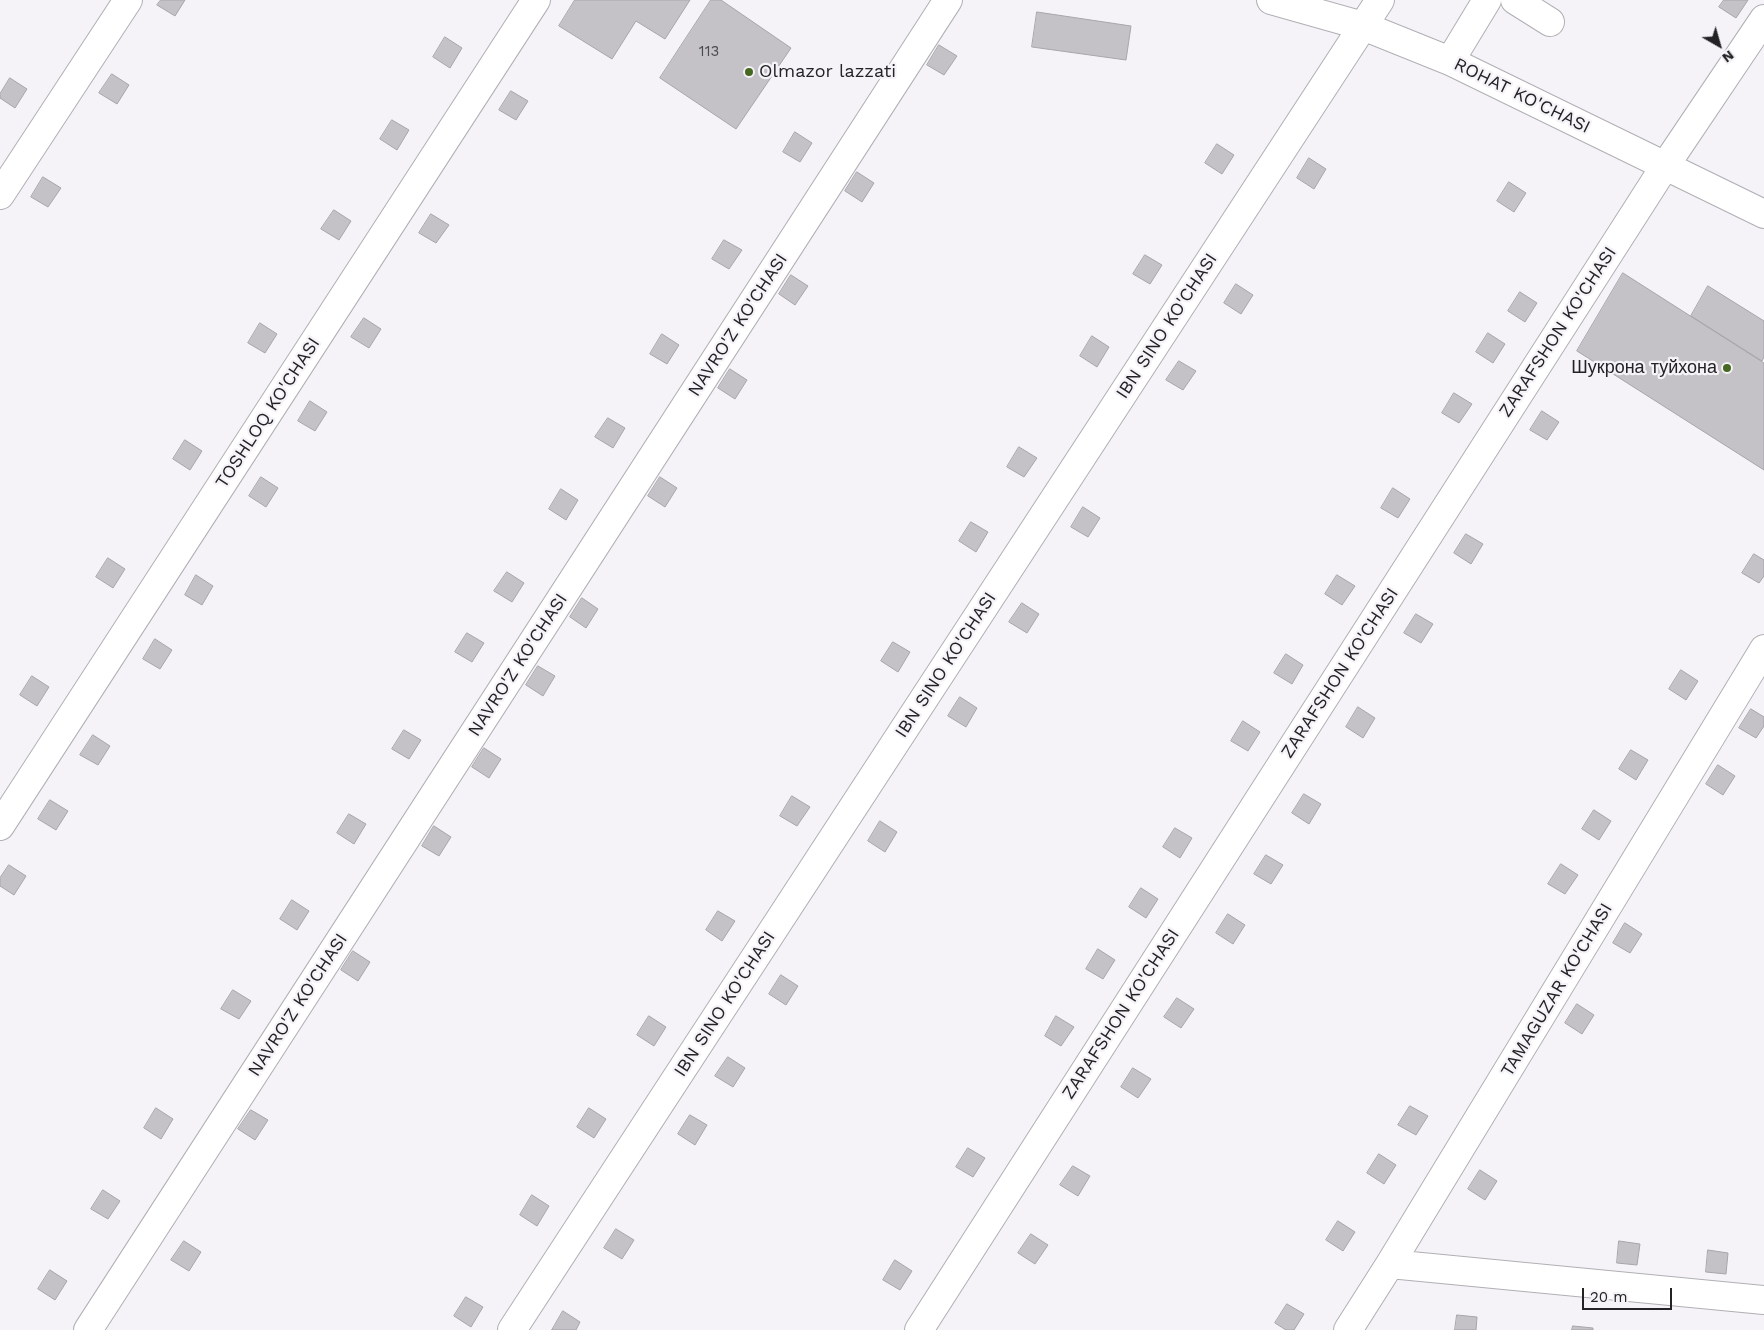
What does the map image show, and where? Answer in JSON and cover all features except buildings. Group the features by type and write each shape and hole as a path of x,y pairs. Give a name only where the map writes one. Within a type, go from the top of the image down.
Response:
{"street":[{"path":"0,195 128,0"},
{"name":"TOSHLOQ KO'CHASI","path":"0,826 536,0"},
{"name":"NAVRO'Z KO'CHASI","path":"88,1330 948,0"},
{"name":"ROHAT KO'CHASI","path":"1271,0 1363,26 1450,60 1764,214"},
{"name":"IBN SINO KO'CHASI","path":"512,1330 1380,0"},
{"path":"1450,60 1487,0"},
{"path":"1516,0 1550,22"},
{"name":"ZARAFSHON KO'CHASI","path":"919,1330 1665,166 1764,18"},
{"name":"TAMAGUZAR KO'CHASI","path":"1348,1330 1764,649"},
{"path":"1390,1264 1764,1300"}],"place":[{"name":"Olmazor lazzati","path":"749,72"},
{"name":"Шукрона туйхона","path":"1727,368"}]}
